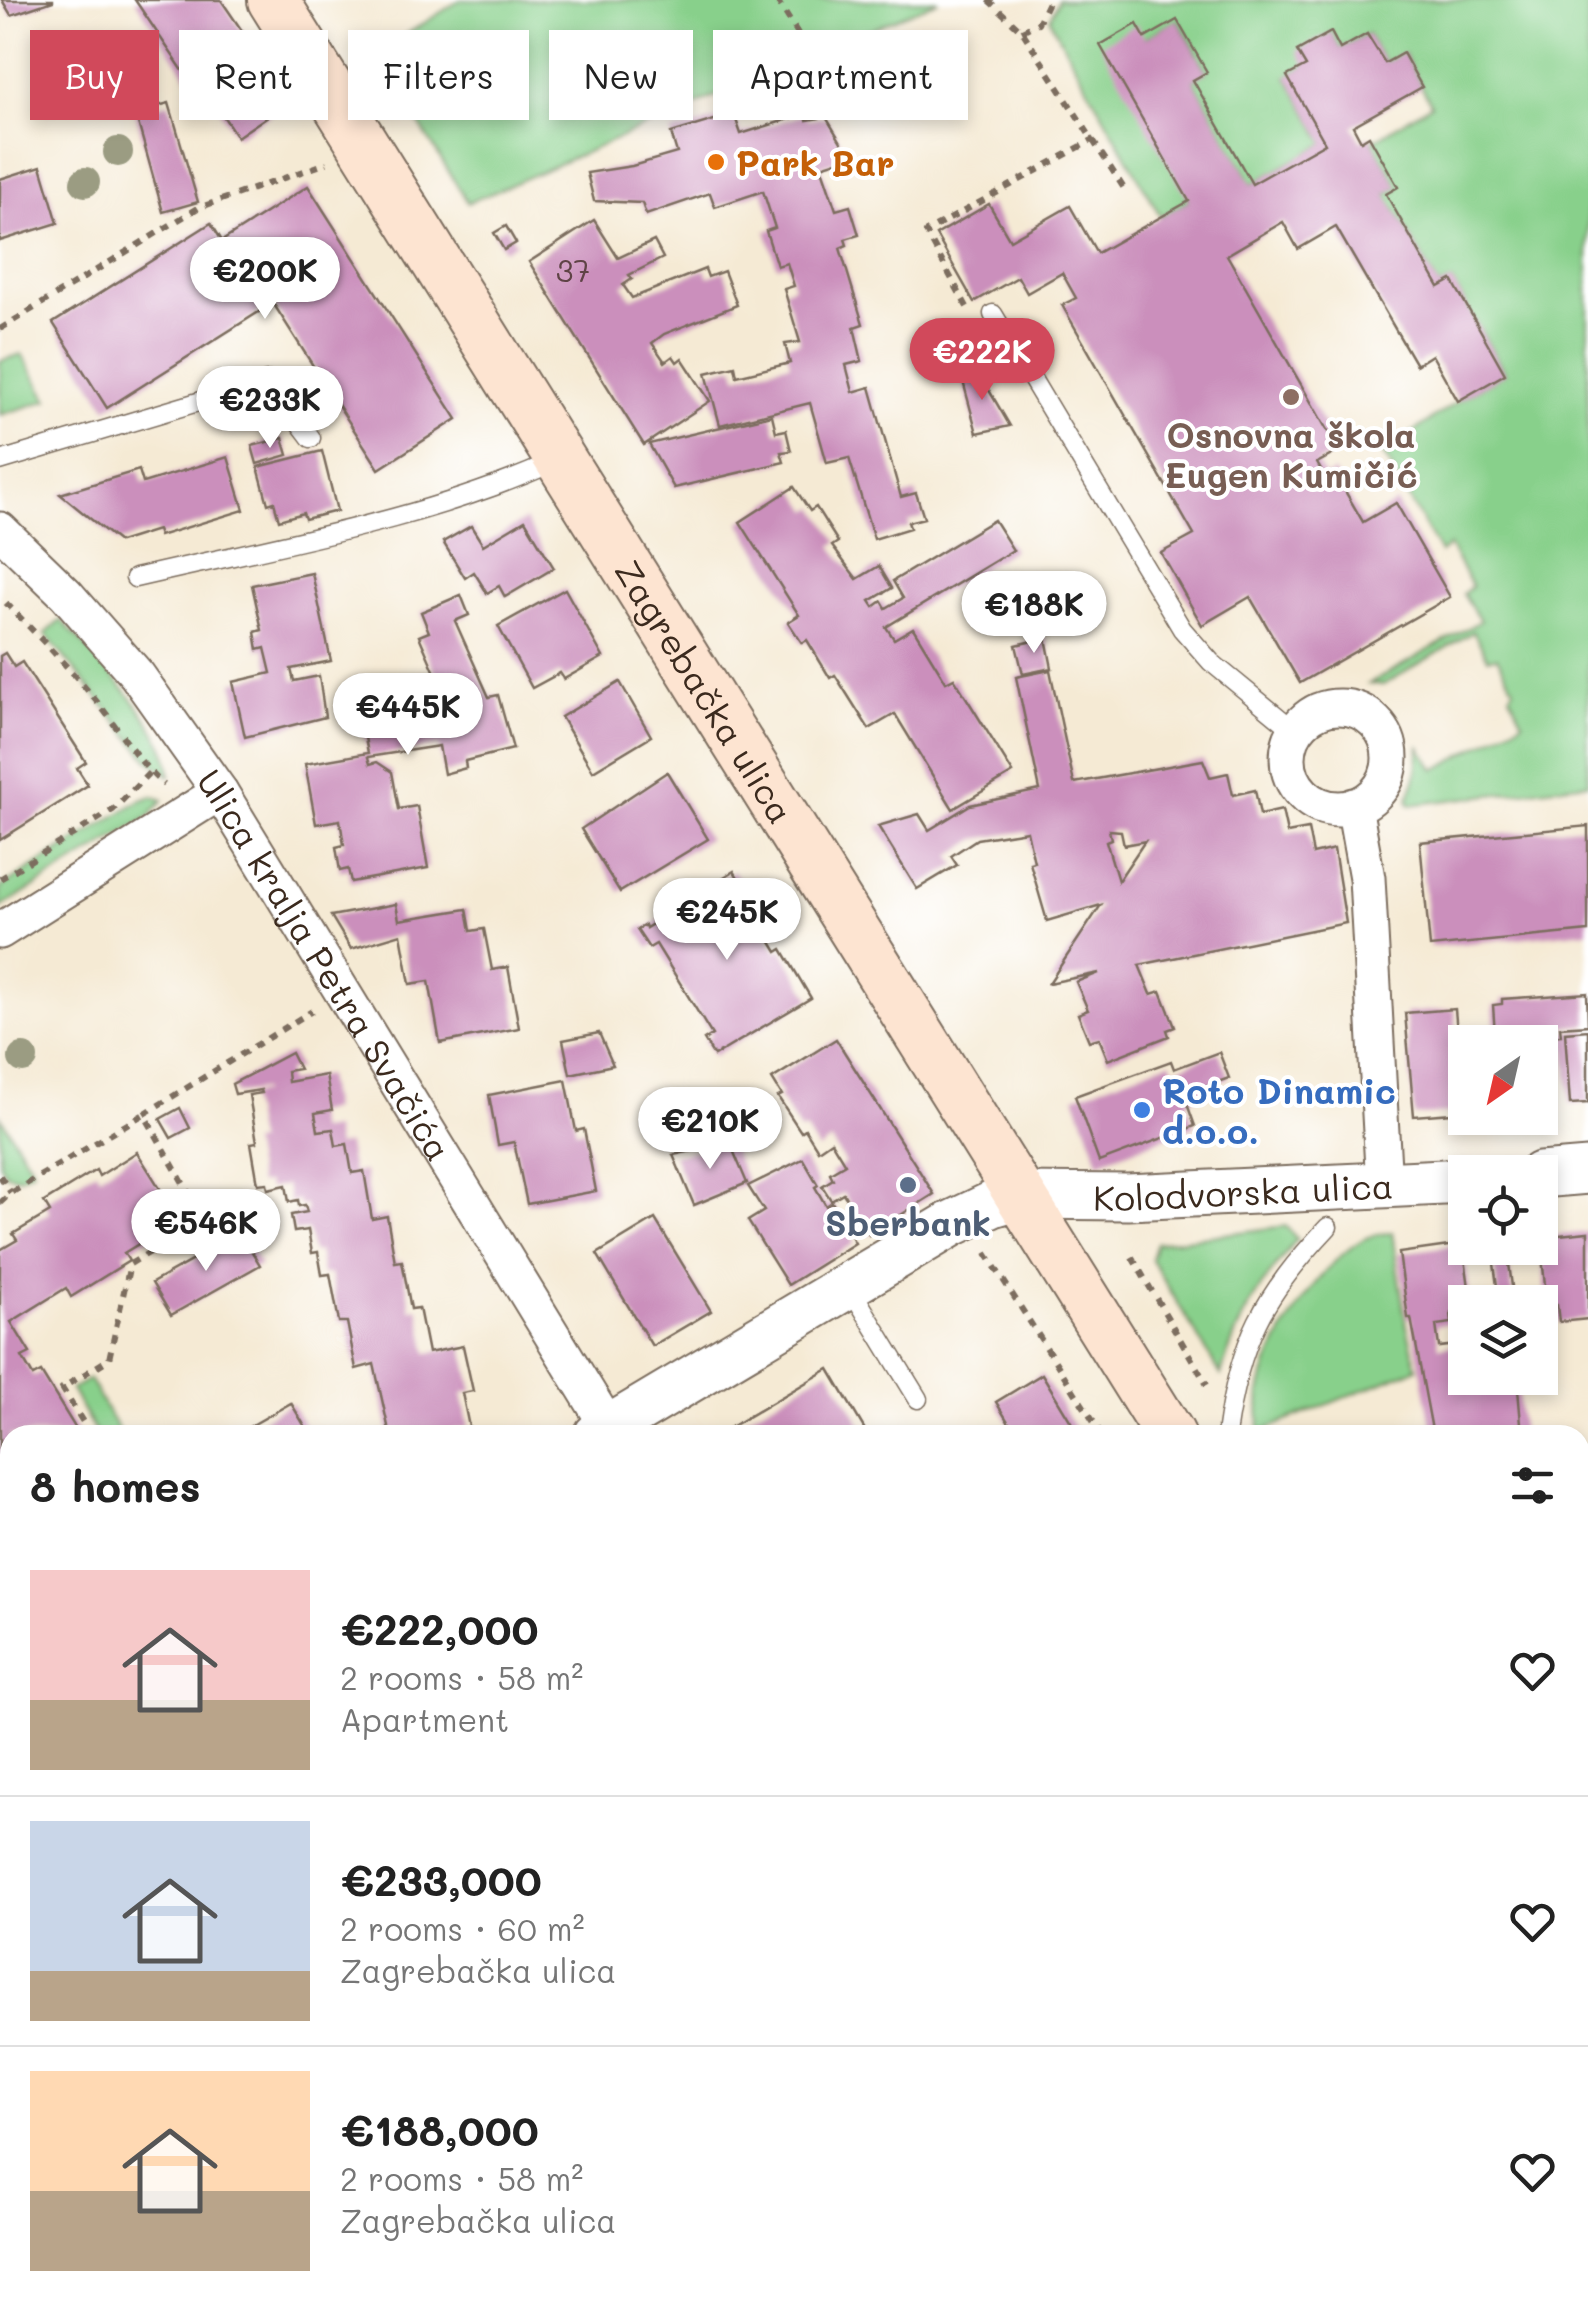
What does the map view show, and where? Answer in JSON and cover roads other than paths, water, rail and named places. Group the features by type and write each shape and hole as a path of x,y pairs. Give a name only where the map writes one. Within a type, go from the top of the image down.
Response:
{"main road":[{"name":"Zagrebačka ulica","path":"273,0 1164,1425"}],"street":[{"name":"Ulica kralja Petra Svačića","path":"0,530 66,594 138,674 220,792 599,1425"},
{"path":"1340,706 1372,718 1389,748 1390,766 1384,782 1374,796 1342,810 1324,808 1310,800 1290,774 1287,758 1295,731 1309,716 1324,708 1340,706"},
{"path":"0,931 220,792"},
{"path":"1354,806 1367,878 1384,1187"},
{"path":"1558,1174 1588,1171"},
{"name":"Kolodvorska ulica","path":"1020,1196 1128,1197 1448,1181"},
{"path":"613,1425 964,1217 1020,1196"}],"lane":[{"path":"993,314 1182,629 1212,662 1295,731"},
{"path":"0,461 268,381 311,438"},
{"path":"136,578 402,515 510,482 561,458"},
{"path":"1228,1425 1248,1338 1269,1300 1328,1227"},
{"path":"849,1286 918,1399"}],"place":[{"name":"Park Bar","path":"716,162"},
{"name":"Osnovna škola Eugen Kumičić","path":"1291,397"},
{"name":"Roto Dinamic d.o.o.","path":"1142,1110"},
{"name":"Sberbank","path":"908,1185"}]}
